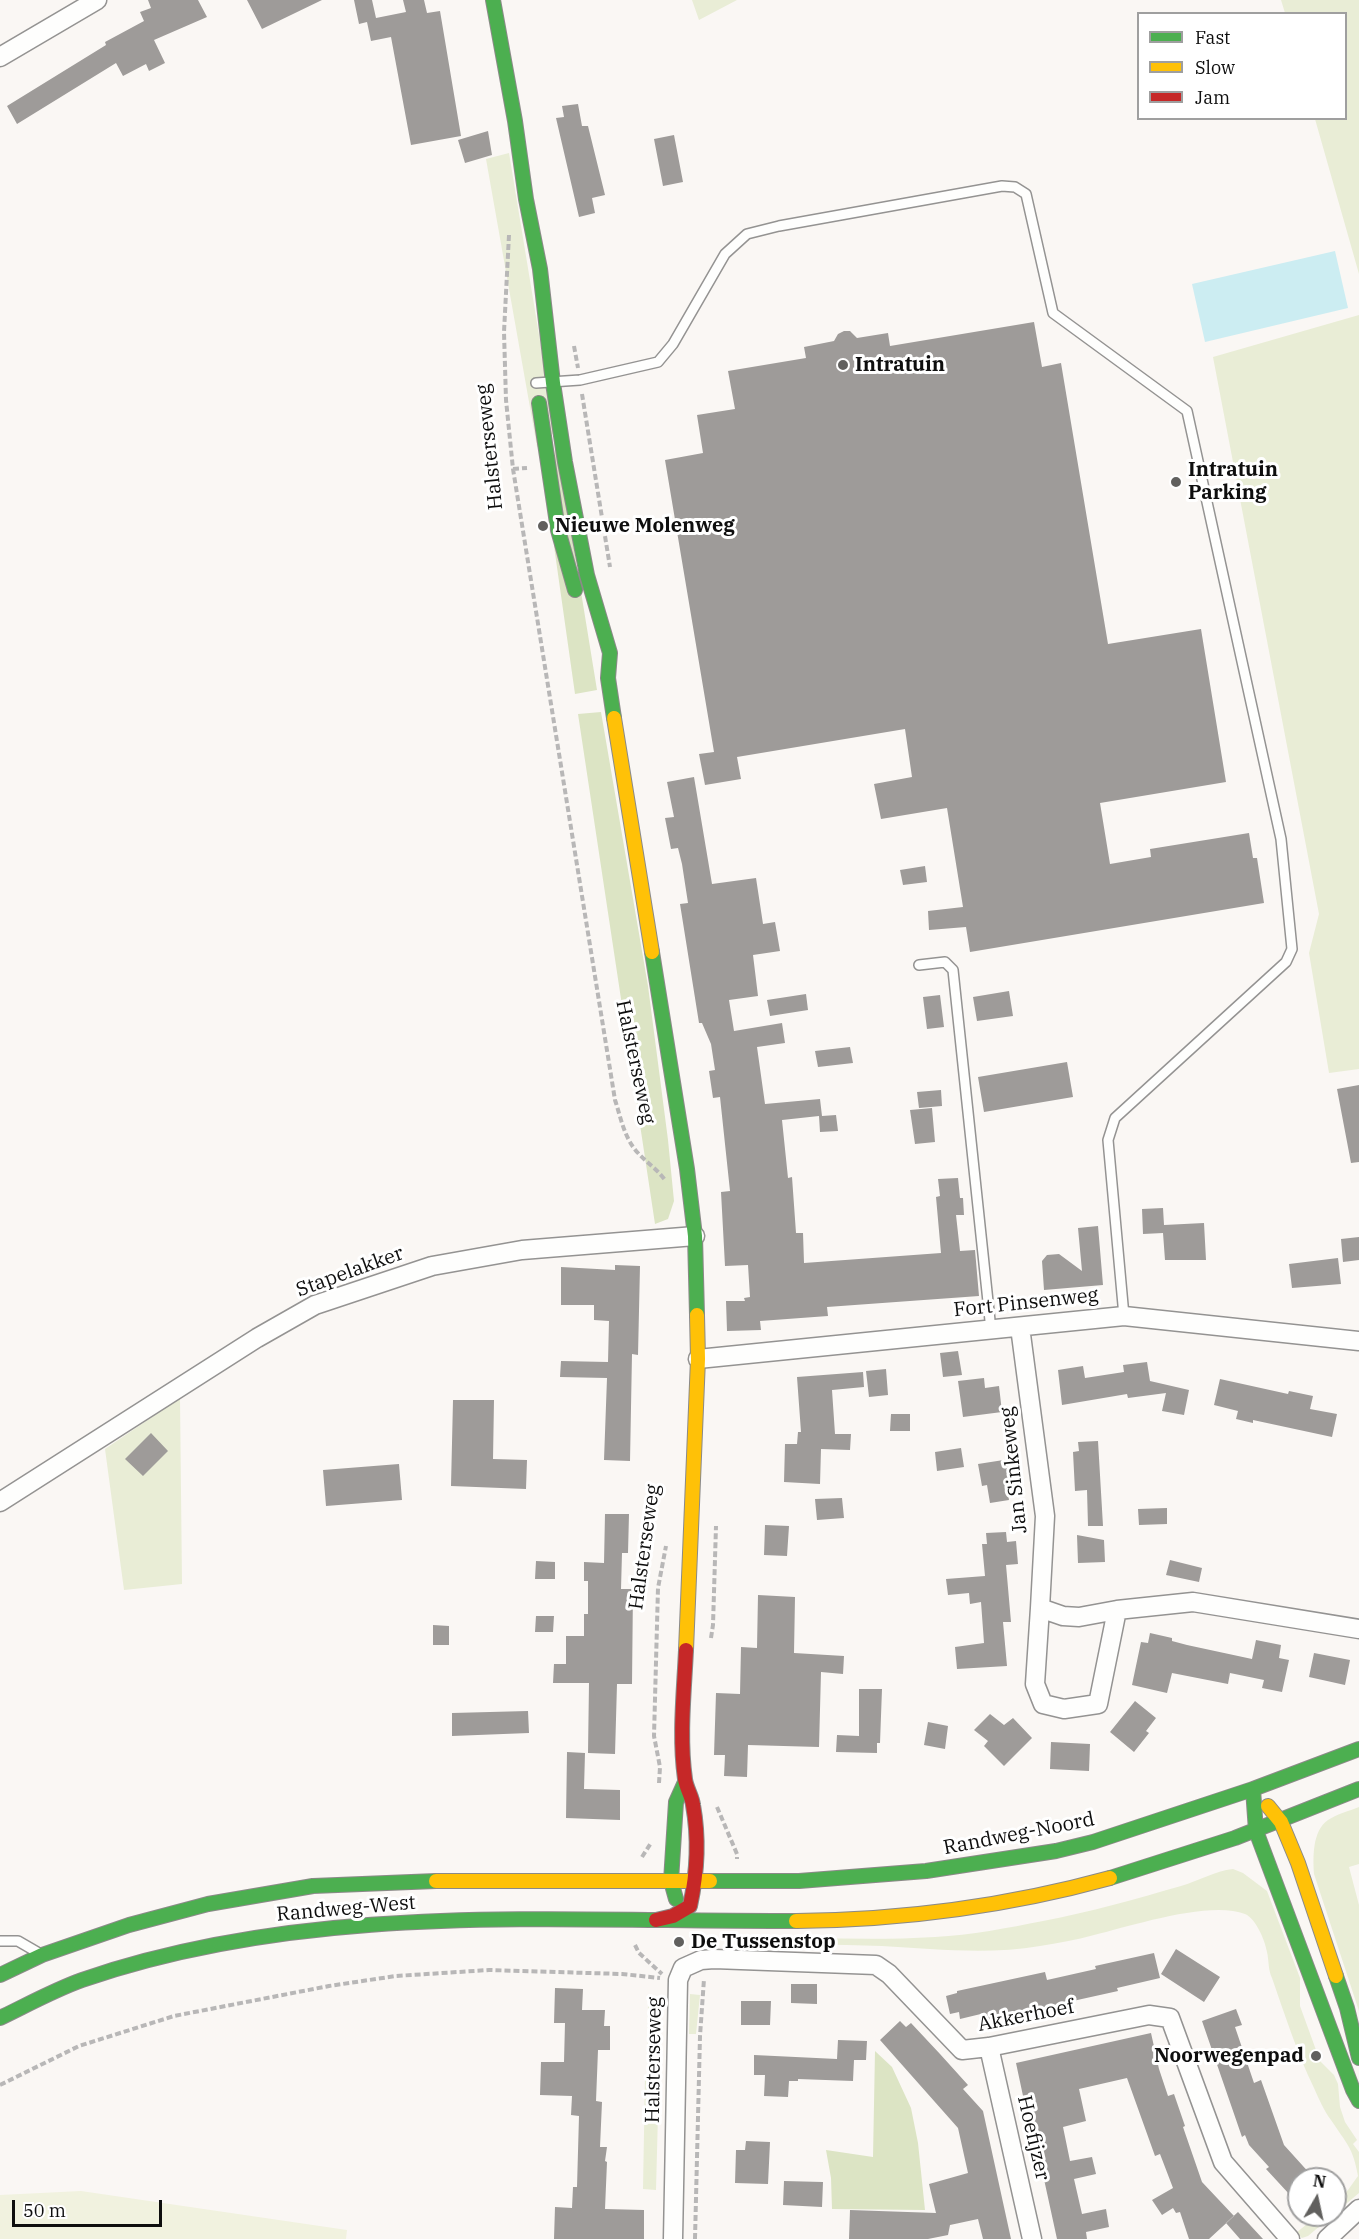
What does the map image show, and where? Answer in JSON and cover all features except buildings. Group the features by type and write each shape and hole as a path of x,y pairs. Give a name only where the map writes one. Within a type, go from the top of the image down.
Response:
{"main road":[{"name":"Halsterseweg","path":"493,0 540,269 565,462 587,575 610,653 608,678 687,1169 695,1236 698,1359 682,1738 685,1782 693,1803 696,1826 695,1882 690,1906 684,1910 676,1902 671,1881 676,1802 685,1782"},
{"name":"Halsterseweg","path":"524,257 526,199"},
{"path":"535,378 558,530 581,609"},
{"name":"Halsterseweg","path":"595,654 608,678"},
{"name":"Randweg-Noord","path":"671,1881 799,1881 926,1871 1056,1851 1093,1842 1253,1790 1359,1749"},
{"path":"641,1922 673,1916 684,1910 709,1922 873,1918 1019,1899 1109,1878 1256,1831 1359,1789"},
{"path":"1253,1790 1281,1822 1298,1863 1343,1997 1359,2058"},
{"path":"1253,1790 1256,1831 1359,2101"},
{"name":"Randweg-West","path":"0,1975 42,1955 129,1925 208,1904 313,1886 409,1881 671,1881"},
{"name":"Randweg-West","path":"0,2018 80,1981 193,1948 316,1928 469,1920 709,1922"}],"street":[{"path":"0,57 97,0"},
{"name":"Stapelakker","path":"0,1502 257,1338 315,1305 432,1266 522,1250 695,1236"},
{"name":"Fort Pinsenweg","path":"698,1359 1124,1316 1359,1341"},
{"name":"Jan Sinkeweg","path":"1020,1327 1045,1516 1035,1684 1043,1704 1064,1709 1098,1704 1117,1610"},
{"path":"1040,1608 1063,1616 1079,1617 1117,1610 1193,1602 1359,1629"},
{"path":"673,1979 684,1968 701,1960"},
{"name":"Akkerhoef","path":"701,1960 876,1965 889,1974 962,2050 989,2047 1149,2015 1170,2018 1223,2162 1290,2239"},
{"name":"Halsterseweg","path":"673,1979 673,2239"},
{"name":"Hoefijzer","path":"989,2047 1032,2239"},
{"path":"1327,2239 1359,2209"}],"lane":[{"path":"535,378 553,383 580,380 658,362 673,344 725,254 747,234 779,226 1002,186 1015,187 1026,194 1053,312 1187,411 1281,839 1292,949 1286,962 1115,1118 1108,1140 1124,1316"},
{"path":"919,965 945,962 953,970 991,1330"},
{"path":"0,1941 18,1941 42,1955"}],"path":[{"name":"Halsterseweg","path":"509,230 504,332 506,400 513,469 615,1100 626,1135 638,1153 656,1168 670,1186"},
{"name":"Halsterseweg","path":"659,1789 660,1767 654,1736 658,1588 667,1541"},
{"path":"714,1802 723,1817 737,1854 736,1882"},
{"path":"638,1882 640,1860 657,1834"},
{"name":"Halsterseweg","path":"641,1922 635,1944 639,1953 673,1979"},
{"path":"695,2239 700,2036 704,1989 701,1960"},
{"path":"0,2085 79,2046 174,2016 329,1986 396,1976 489,1971 622,1974 673,1979"}],"green space":[{"path":"692,0 737,0 699,20"},
{"path":"1281,0 1359,0 1359,274 1315,120 1347,120 1347,12 1285,12"},
{"path":"509,153 555,432 537,447 486,159"},
{"path":"1359,315 1359,1069 1329,1073 1309,953 1319,914 1213,357"},
{"path":"555,432 597,690 575,694 554,546"},
{"path":"601,712 648,986 668,1140 674,1201 668,1219 655,1224 578,714"},
{"path":"180,1398 182,1584 124,1590 105,1449"},
{"path":"1359,1807 1359,1864 1349,1867 1359,1905 1359,2011 1314,1874 1314,1860 1316,1838 1323,1825 1335,1816"},
{"path":"1233,1869 1243,1873 1267,1891 1300,1978 1300,2006 1320,2061 1334,2075 1338,2084 1340,2107 1345,2122 1357,2140 1353,2144 1359,2152 1359,2193 1347,2203 1347,2191 1358,2176 1354,2158 1324,2109 1308,2075 1271,1975 1262,1936 1253,1920 1245,1914 1212,1910 1192,1912 1087,1937 1020,1949 961,1950 864,1945 742,1944 743,1937 911,1938 989,1931 1095,1909 1181,1886"},
{"path":"690,1994 700,1995 696,2034 689,2034"},
{"path":"648,2006 661,2007 660,2064 647,2064"},
{"path":"875,2051 892,2067 911,2108 918,2143 925,2210 832,2209 831,2178 826,2150 873,2157"},
{"path":"645,2076 659,2076 656,2190 643,2189"},
{"path":"81,2191 347,2230 346,2239 0,2239 0,2195"},
{"path":"1303,2227 1319,2227 1302,2238 1296,2233"}],"water":[{"path":"1335,251 1348,308 1205,342 1192,284"}],"traffic: fast":[{"path":"493,0 540,269 565,462 587,575 610,653 608,678 614,718"},
{"path":"539,403 558,530 575,590"},
{"path":"652,952 687,1169 695,1236 697,1315"},
{"path":"710,1881 799,1881 926,1871 1056,1851 1093,1842 1253,1789 1359,1749"},
{"path":"676,1899 671,1881 676,1802 685,1782"},
{"path":"1253,1789 1256,1831 1359,2101"},
{"path":"1110,1878 1235,1838 1359,1789"},
{"path":"0,1975 42,1955 129,1925 208,1904 313,1886 436,1881"},
{"path":"0,2018 82,1980 169,1955 257,1938 346,1927 436,1921 526,1919 796,1921"},
{"path":"1336,1976 1347,2008 1359,2058"}],"traffic: slow":[{"path":"614,718 652,952"},
{"path":"686,1650 698,1359 697,1315"},
{"path":"1268,1806 1281,1822 1298,1863 1336,1976"},
{"path":"796,1921 875,1918 954,1910 994,1904 1110,1878"},
{"path":"436,1881 710,1881"}],"traffic: jam":[{"path":"656,1920 673,1916 690,1906 694,1881 696,1830 692,1802 685,1779 682,1747 686,1650"}],"place":[{"name":"Intratuin","path":"843,365"},
{"name":"Intratuin Parking","path":"1176,482"},
{"name":"Nieuwe Molenweg","path":"543,526"},
{"name":"De Tussenstop","path":"679,1942"},
{"name":"Noorwegenpad","path":"1316,2056"}]}
